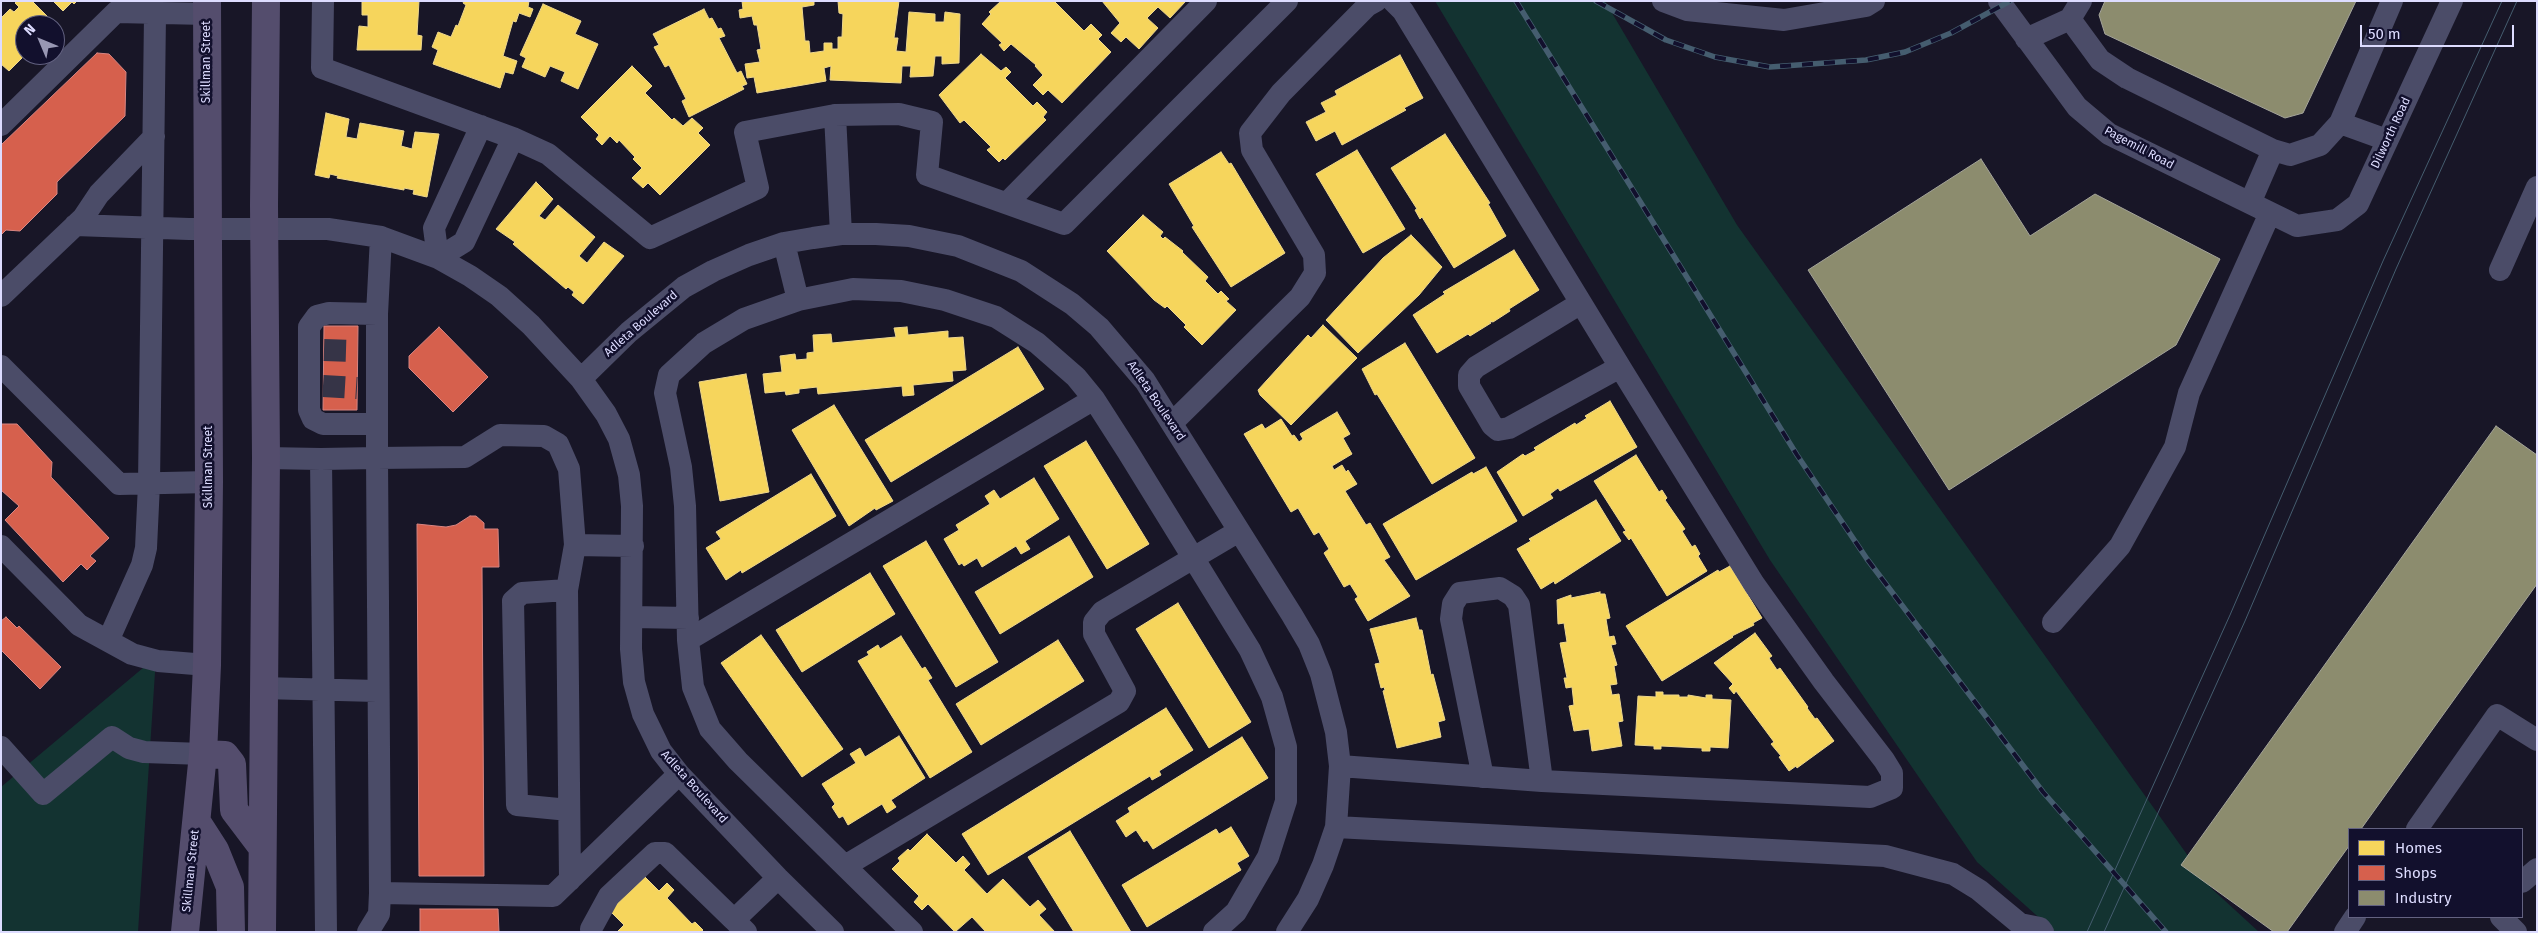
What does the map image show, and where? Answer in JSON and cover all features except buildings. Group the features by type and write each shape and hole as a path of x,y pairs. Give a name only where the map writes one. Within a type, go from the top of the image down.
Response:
{"main road":[{"path":"262,932 262,688 266,458 264,227 266,1"},
{"name":"Skillman Street","path":"185,932 204,754 207,664 209,482 207,8"},
{"path":"204,754 225,755 232,764 234,810 262,846"},
{"path":"197,822 215,850 230,887 231,932"}],"street":[{"path":"323,1 322,68 513,138 548,154 650,238 758,188 745,132 835,116 899,114 932,122 927,175 1007,202 1064,224 1287,1"},
{"path":"1007,202 1206,1"},
{"path":"1172,423 1300,296 1316,273 1314,255 1252,150 1250,133 1281,93 1367,6 1376,1"},
{"path":"1340,766 1542,781 1870,797 1892,788 1892,773 1884,760 1830,690 1754,584 1403,11 1394,1"},
{"path":"1663,1 1687,10 1784,20 1866,6 1874,1"},
{"name":"Pagemill Road","path":"1999,1 2076,107 2109,134 2297,226"},
{"path":"2026,39 2076,10 2100,60 2127,78 2273,150 2290,155 2320,145 2340,123 2392,1"},
{"name":"Dilworth Road","path":"2297,226 2337,220 2358,204 2452,1"},
{"path":"1,125 116,12 155,15 207,8"},
{"path":"108,641 142,565 146,548 149,484 155,15"},
{"path":"835,116 841,234"},
{"path":"2340,123 2387,140"},
{"path":"481,126 434,228 438,258 464,242 513,138"},
{"path":"1,296 75,225 99,194 154,137"},
{"path":"2250,202 2273,150"},
{"path":"2500,270 2537,187"},
{"path":"2053,622 2120,546 2174,447 2189,393 2270,213"},
{"name":"Adleta Boulevard","path":"75,225 153,228 264,227 328,229 381,237 438,258 470,276 499,296 531,325 580,379 606,414 619,439 629,475 633,546 632,617 634,682 643,714 661,750 679,774 778,878 833,932"},
{"name":"Adleta Boulevard","path":"580,379 629,332 684,287 713,271 784,243 841,234 909,236 958,246 984,255 1041,282 1072,304 1099,327 1145,381 1308,644 1328,696 1336,732 1340,766 1336,827 1323,865 1308,899 1287,932"},
{"path":"368,932 379,914 380,893 377,691 377,424 367,388 367,351 377,314 381,237"},
{"path":"784,243 798,300"},
{"path":"912,932 738,761 710,729 693,687 688,640 685,506 681,467 665,393 669,375 704,343 744,319 798,300 853,289 901,291 945,300 996,317 1037,343 1076,377 1094,399 1197,556 1250,650 1272,697 1286,747 1286,801 1268,858 1236,912 1214,932"},
{"path":"1581,303 1476,367 1469,375 1469,386 1492,424 1498,430 1509,428 1620,367"},
{"path":"377,314 329,313 317,316 309,327 316,349 316,386 309,410 313,419 323,424 377,424"},
{"path":"1,366 119,484 209,482"},
{"path":"688,640 1094,399"},
{"path":"266,458 465,457 500,435 544,436 558,444 569,469 575,545 567,590 570,880"},
{"path":"321,459 326,932"},
{"path":"845,866 1119,702 1125,690 1094,634 1094,622 1102,612 1239,531"},
{"path":"575,545 633,546"},
{"path":"1,546 79,625 132,654 158,661 207,664"},
{"path":"1483,777 1451,619 1453,604 1460,594 1500,588 1513,596 1519,605 1542,781"},
{"path":"567,590 522,593 513,601 517,805 569,810"},
{"path":"632,617 688,618"},
{"path":"262,688 377,691"},
{"path":"2418,828 2497,715 2537,740"},
{"path":"1,747 44,794 112,737 130,748 144,752 204,754"},
{"path":"380,893 553,896 679,774"},
{"path":"1336,827 1885,856 1952,874 1979,890 2019,929 2040,928 2043,932"},
{"path":"591,931 609,896 655,853 665,852 740,926 778,878"},
{"path":"2345,932 2355,918"},
{"path":"2502,918 2516,932"}],"green space":[{"path":"1435,1 1605,1 1737,225 2211,888 2259,932 2055,932 1977,862 1770,560"},
{"path":"156,657 138,932 1,932 1,787"}],"tunnel":[{"path":"324,350 357,351"},
{"path":"323,386 357,388"}],"tram line":[{"path":"2087,932 2230,615 2383,261 2502,1"},
{"path":"2104,932 2245,621 2396,269 2517,1"}],"railway":[{"path":"1516,1 1797,455 1867,559 2043,792 2166,932"},
{"path":"1596,1 1666,40 1715,57 1770,67 1866,60 1905,52 1951,33 2010,1"}]}
